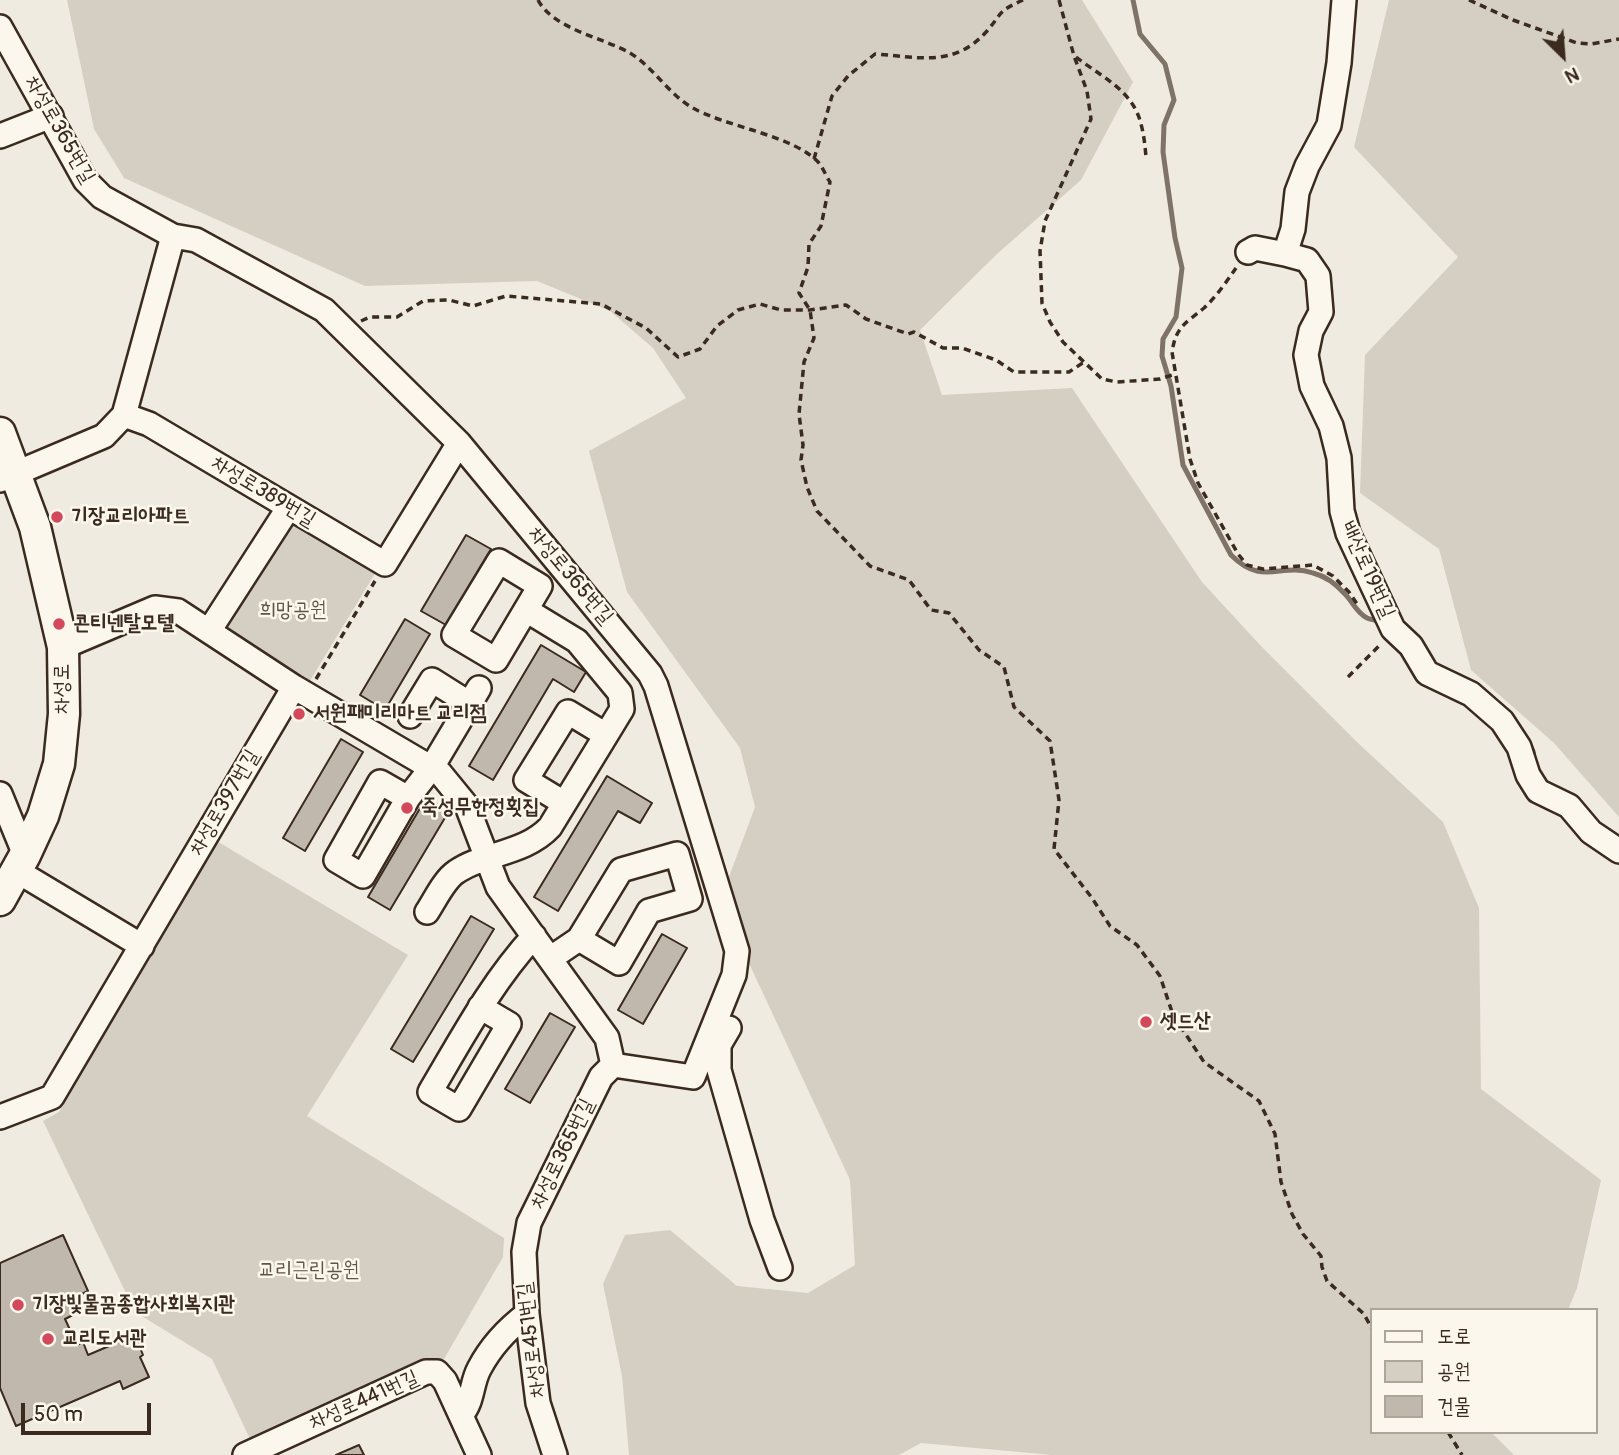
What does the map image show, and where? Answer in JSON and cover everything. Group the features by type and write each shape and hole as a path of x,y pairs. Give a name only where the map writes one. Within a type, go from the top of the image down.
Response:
{"main road":[{"name":"차성로","path":"0,433 8,476 35,527 63,647 64,714 58,764 43,816 0,900"}],"street":[{"path":"1285,254 1293,229 1297,192 1307,166 1329,125 1339,63 1344,0"},
{"name":"차성로365번길","path":"0,27 93,190 173,236 196,240 324,310 458,443 650,674 656,686 737,951 734,975 693,1077 613,1065 601,1077 529,1223"},
{"path":"0,136 51,116"},
{"path":"8,476 104,436 124,415 173,236"},
{"name":"배산로19번길","path":"1248,252 1255,248 1307,260 1318,276 1321,312 1311,331 1306,355 1312,386 1331,426 1339,458 1342,511 1348,533 1391,624 1411,646 1427,673 1471,694 1502,721 1519,747 1528,775 1538,791 1569,806 1591,832 1619,851"},
{"name":"차성로389번길","path":"124,415 149,424 385,564"},
{"path":"385,564 458,443"},
{"path":"209,631 289,507"},
{"path":"63,647 155,608 178,611 300,690 432,767 467,806 498,887 607,1038 613,1065"},
{"path":"427,912 454,873 529,843 543,834 622,709 620,693 577,641 526,610"},
{"path":"408,798 432,767 475,696 432,680 411,716"},
{"name":"차성로397번길","path":"0,1117 52,1097 300,690"},
{"path":"564,803 526,780 561,723 568,712 606,735"},
{"path":"0,794 21,863 142,946"},
{"path":"551,958 579,939 621,870 677,853 690,899 649,911 619,963 579,939"},
{"path":"480,1007 494,984 534,936"},
{"path":"734,975 738,989 737,1011 719,1045 719,1070 762,1220 779,1268"},
{"name":"차성로451번길","path":"529,1223 524,1252 527,1314 538,1404 555,1455"},
{"path":"461,1415 467,1408 478,1370 484,1360 504,1332 527,1314"},
{"name":"차성로441번길","path":"245,1455 426,1372 437,1372 445,1381 479,1455"}],"path":[{"path":"538,0 554,16 582,33 631,54 690,106 723,122 760,132 797,148 814,159 830,182 821,226 808,244 808,267 799,293 810,310 814,338 804,362 799,414 803,445 801,460 817,511 870,566 909,580 931,610 949,613 979,650 1004,667 1014,707 1049,741 1059,800 1054,849 1110,926 1137,945 1160,976 1173,1015 1204,1062 1259,1101 1275,1134 1281,1182 1292,1214 1303,1234 1321,1256 1327,1281 1363,1314 1370,1326"},
{"path":"814,159 832,96 848,76 875,54 940,58 955,55 986,32 1001,10 1023,0"},
{"path":"1059,0 1074,56 1087,91 1091,119 1045,221 1040,251 1042,303 1063,342 1102,379 1117,382 1163,378 1174,374"},
{"path":"1469,0 1513,20 1577,43 1591,44 1619,39"},
{"path":"1074,56 1115,84 1132,102 1141,122 1146,157"},
{"path":"1248,252 1224,285 1204,307 1188,318 1174,338 1174,374 1189,459 1198,483 1247,565 1263,569 1313,565 1333,576 1349,592 1359,608 1384,618 1391,624 1382,644 1348,677"},
{"path":"346,332 370,317 397,317 423,301 449,300 472,306 506,296 601,304 646,328 678,357 699,349 717,326 738,310 760,304 781,310 810,310 846,305 866,318 908,334 914,332 943,348 962,348 996,360 1014,372 1069,372 1084,362"},
{"path":"300,690 385,564"},
{"path":"1449,1434 1462,1455"}],"green space":[{"path":"67,0 1082,0 1133,82 1081,180 997,254 920,330 942,395 1072,388 1202,582 1261,646 1358,743 1443,822 1479,908 1481,1089 1601,1180 1577,1288 1569,1308 1370,1308 1370,1434 1493,1434 1514,1455 1052,1455 921,1443 899,1455 629,1455 622,1376 603,1284 625,1235 670,1230 737,1286 808,1293 855,1265 850,1180 720,901 755,807 740,748 627,592 589,451 686,398 653,348 610,311 537,281 365,286 124,178 94,129"},
{"path":"1389,0 1619,0 1619,817 1554,743 1471,670 1439,549 1360,493 1365,355 1458,257 1354,147"},
{"name":"희망공원","path":"291,523 299,523 379,567 308,684 221,628"},
{"name":"교리근린공원","path":"215,840 408,955 307,1116 504,1238 503,1257 440,1366 252,1443 212,1359 135,1312 43,1121 59,1112"}],"building":[{"path":"466,535 491,549 446,625 421,611"},
{"path":"405,619 430,634 385,710 360,695"},
{"path":"541,645 586,672 574,692 553,679 493,780 469,766"},
{"path":"341,739 363,752 305,851 283,838"},
{"path":"607,776 652,803 640,823 618,811 558,911 534,897"},
{"path":"426,798 449,811 390,910 368,897"},
{"path":"471,916 494,929 413,1062 391,1049"},
{"path":"662,934 687,948 643,1024 618,1010"},
{"path":"550,1013 575,1027 530,1103 505,1089"},
{"path":"63,1235 88,1291 71,1299 77,1313 65,1319 77,1345 83,1342 88,1355 135,1335 143,1355 140,1357 149,1377 123,1389 120,1381 16,1426 0,1388 0,1263"},
{"path":"359,1445 364,1455 336,1455"}],"waterway":[{"path":"1133,0 1140,34 1165,64 1174,100 1164,125 1163,152 1182,268 1176,317 1163,339 1162,356 1171,386 1183,465 1231,555 1242,565 1262,572 1301,570 1317,574 1338,587 1363,616 1383,622"},
{"path":"1527,739 1534,759"}],"place":[{"name":"기장교리아파트","path":"57,517"},
{"name":"콘티넨탈모텔","path":"59,624"},
{"name":"서원패미리마트 교리점","path":"299,714"},
{"name":"죽성무한정횟집","path":"407,808"},
{"name":"셋드산","path":"1146,1022"},
{"name":"기장빛물꿈종합사회복지관","path":"18,1305"},
{"name":"교리도서관","path":"48,1339"}]}
